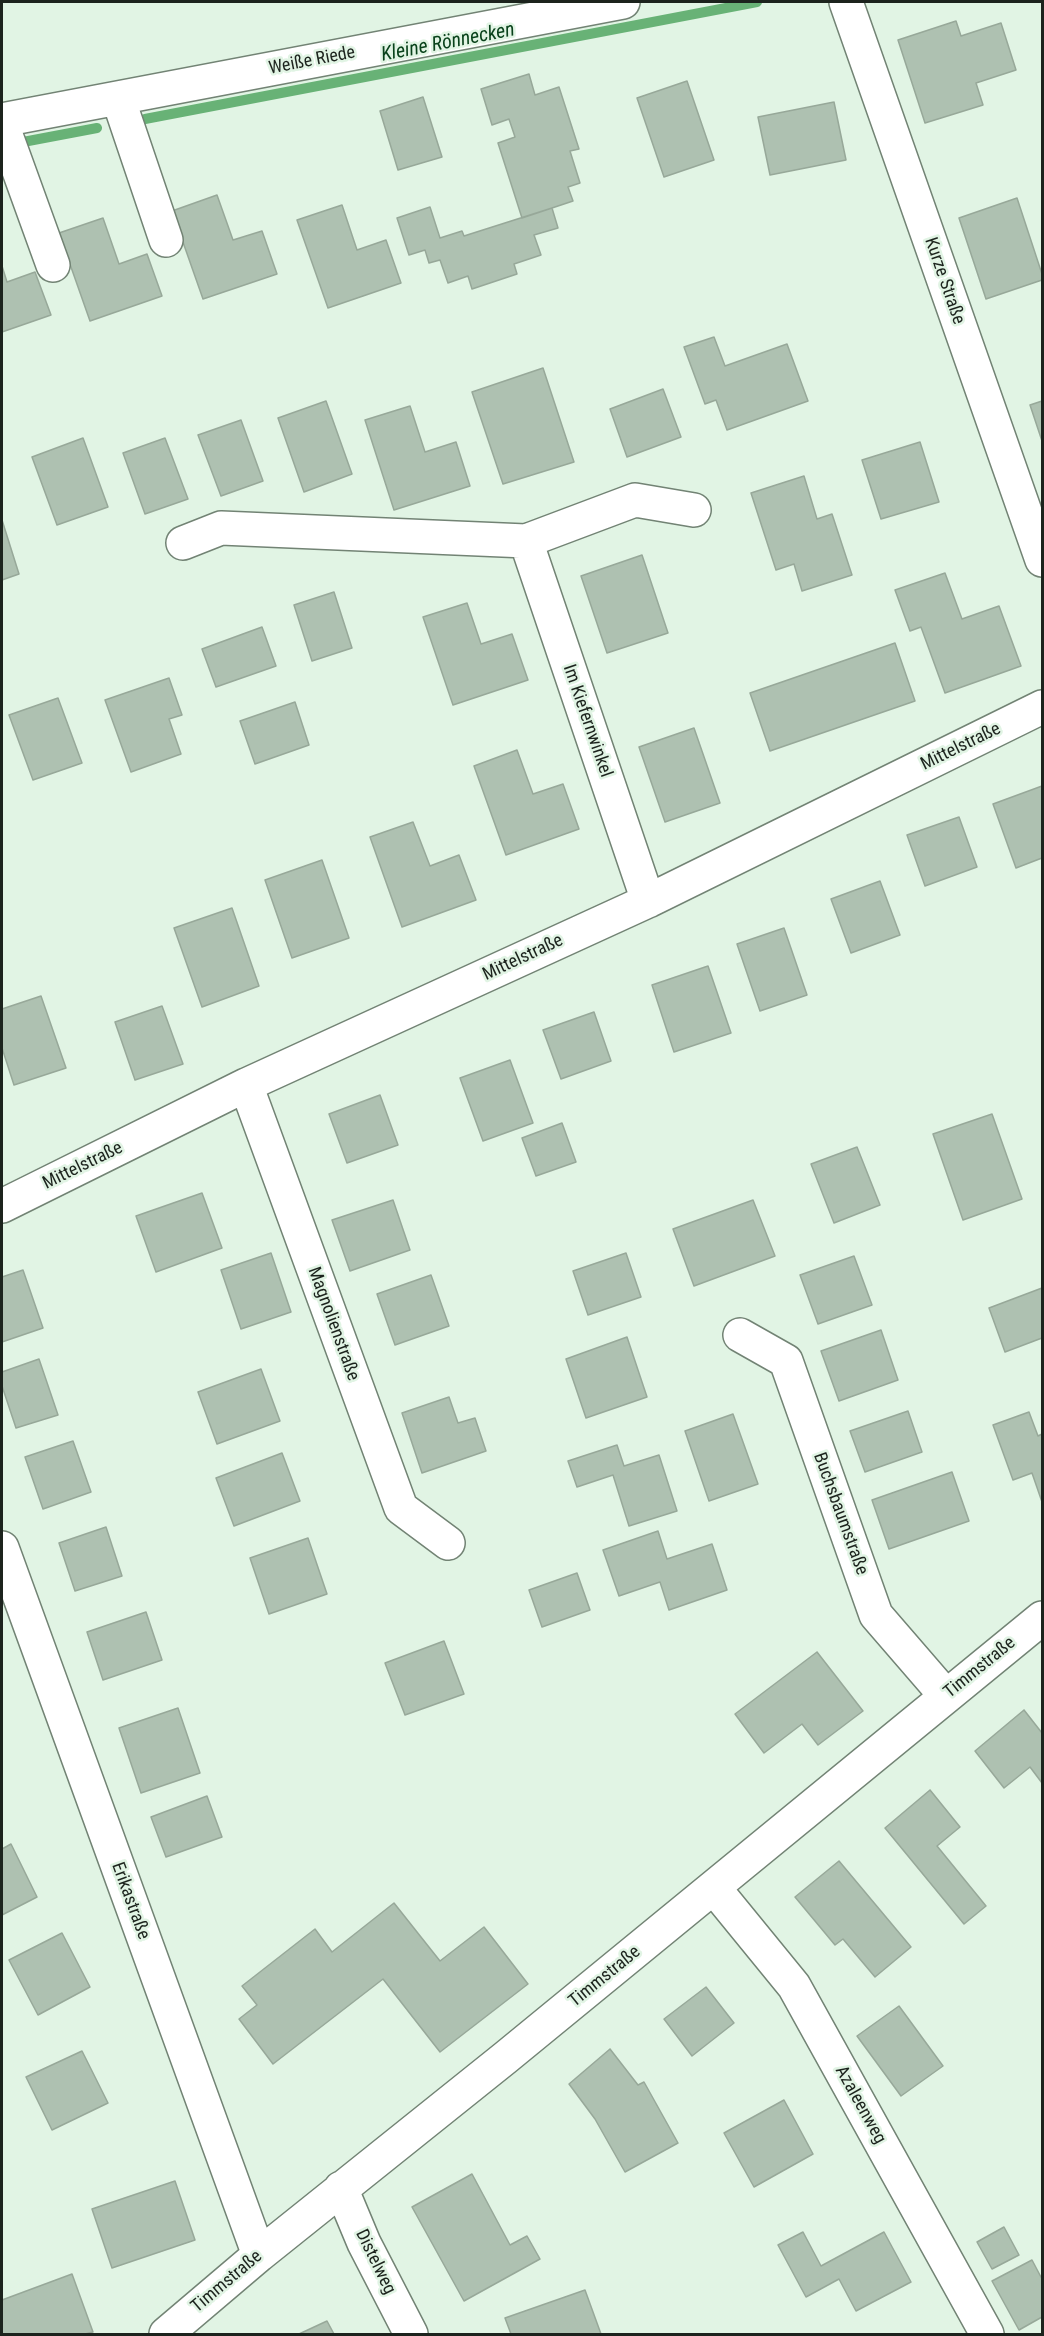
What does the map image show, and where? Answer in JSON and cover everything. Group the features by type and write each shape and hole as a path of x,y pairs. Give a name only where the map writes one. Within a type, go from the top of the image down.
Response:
{"street":[{"name":"Weiße Riede","path":"2,122 623,2"},
{"name":"Kurze Straße","path":"846,2 1042,561"},
{"path":"118,98 166,240"},
{"path":"2,122 53,265"},
{"path":"183,543 221,528 526,541 635,500 694,510"},
{"name":"Im Kiefernwinkel","path":"526,541 648,901"},
{"name":"Mittelstraße","path":"2,1206 246,1085 648,901 1042,707"},
{"name":"Magnolienstraße","path":"246,1085 401,1508 448,1543"},
{"name":"Buchsbaumstraße","path":"740,1335 786,1361 876,1615 946,1696"},
{"name":"Erikastraße","path":"2,1548 259,2255"},
{"name":"Timmstraße","path":"166,2334 259,2255 714,1888 1042,1618"},
{"name":"Azaleenweg","path":"714,1888 794,1986 987,2334"},
{"name":"Distelweg","path":"341,2188 364,2243 411,2334"}],"building":[{"path":"956,21 961,36 1001,23 1016,70 976,83 983,105 925,123 898,40"},
{"path":"529,74 535,95 559,87 579,149 570,151 580,183 568,187 573,201 522,218 498,143 515,137 509,119 492,125 481,89"},
{"path":"687,81 714,160 664,177 637,98"},
{"path":"423,97 442,157 398,170 380,111"},
{"path":"834,102 846,160 770,175 758,117"},
{"path":"217,195 233,240 262,231 277,274 203,299 172,211"},
{"path":"1017,198 1042,280 986,299 959,218"},
{"path":"342,205 357,250 386,240 401,283 328,308 297,220"},
{"path":"430,207 440,238 462,231 464,236 552,208 558,228 534,235 541,255 514,264 517,274 472,289 468,276 448,283 440,260 429,263 425,250 409,255 397,218"},
{"path":"103,218 119,264 147,254 162,296 90,321 59,233"},
{"path":"2,266 7,282 35,272 51,315 2,332"},
{"path":"714,337 725,366 787,344 808,401 727,430 716,400 705,404 684,347"},
{"path":"543,368 574,462 503,484 472,392"},
{"path":"663,389 681,437 627,457 610,409"},
{"path":"326,401 352,474 304,492 278,418"},
{"path":"1042,401 1042,441 1030,405"},
{"path":"410,406 425,452 456,442 470,486 394,510 365,420"},
{"path":"241,420 263,481 221,496 198,435"},
{"path":"83,438 108,507 57,525 32,457"},
{"path":"165,438 188,499 145,514 123,453"},
{"path":"920,442 939,502 881,519 862,460"},
{"path":"804,476 817,519 832,514 852,575 802,591 794,564 776,570 751,493"},
{"path":"2,520 19,574 2,580"},
{"path":"642,555 668,633 607,653 581,576"},
{"path":"945,573 962,619 999,606 1021,666 945,693 921,627 910,631 895,590"},
{"path":"334,592 352,648 312,661 294,605"},
{"path":"467,603 481,644 512,634 528,680 453,705 423,617"},
{"path":"262,627 276,666 216,687 202,649"},
{"path":"895,643 915,701 770,751 750,693"},
{"path":"169,678 182,715 169,719 181,754 131,772 105,700"},
{"path":"58,698 82,763 33,780 9,715"},
{"path":"295,702 309,745 255,764 240,721"},
{"path":"694,728 720,803 665,822 639,747"},
{"path":"517,750 533,794 563,784 579,829 506,855 474,766"},
{"path":"1042,786 1042,858 1016,868 993,804"},
{"path":"959,817 977,867 925,886 907,835"},
{"path":"413,822 430,866 459,855 476,900 402,927 370,837"},
{"path":"322,860 349,938 292,958 265,880"},
{"path":"880,881 900,935 851,953 831,899"},
{"path":"232,908 259,986 202,1007 174,928"},
{"path":"784,928 807,995 760,1011 737,944"},
{"path":"708,966 731,1033 674,1052 652,985"},
{"path":"41,996 66,1068 14,1085 2,1048 2,1009"},
{"path":"162,1006 183,1064 135,1080 115,1022"},
{"path":"594,1012 611,1061 561,1079 543,1030"},
{"path":"510,1060 533,1123 483,1141 460,1078"},
{"path":"380,1095 398,1145 347,1163 329,1114"},
{"path":"992,1114 1022,1199 963,1220 933,1134"},
{"path":"562,1123 576,1162 536,1176 522,1138"},
{"path":"857,1147 880,1205 834,1223 811,1164"},
{"path":"202,1193 222,1248 156,1272 136,1216"},
{"path":"393,1200 410,1250 350,1271 332,1220"},
{"path":"753,1200 775,1256 694,1286 673,1229"},
{"path":"271,1253 291,1312 241,1329 221,1270"},
{"path":"626,1253 641,1297 588,1315 573,1271"},
{"path":"854,1256 872,1305 818,1324 800,1275"},
{"path":"23,1270 43,1328 2,1342 2,1277"},
{"path":"431,1275 449,1326 395,1345 377,1294"},
{"path":"1042,1288 1042,1338 1005,1352 989,1308"},
{"path":"881,1330 898,1380 839,1401 821,1351"},
{"path":"627,1337 647,1397 586,1418 566,1359"},
{"path":"39,1359 58,1415 16,1428 2,1386 2,1372"},
{"path":"261,1369 280,1421 217,1444 198,1392"},
{"path":"449,1397 458,1423 475,1418 486,1451 422,1473 402,1413"},
{"path":"908,1411 922,1452 865,1472 850,1431"},
{"path":"1029,1412 1038,1436 1042,1434 1042,1502 1032,1473 1013,1480 993,1425"},
{"path":"733,1414 758,1484 709,1501 685,1431"},
{"path":"73,1441 91,1492 43,1509 25,1457"},
{"path":"617,1445 624,1466 659,1455 677,1511 629,1526 613,1475 577,1487 568,1461"},
{"path":"282,1453 300,1501 234,1526 216,1478"},
{"path":"952,1472 969,1521 889,1549 872,1500"},
{"path":"106,1527 122,1576 75,1591 59,1543"},
{"path":"658,1531 667,1559 712,1544 727,1590 669,1610 660,1582 619,1596 603,1550"},
{"path":"308,1538 327,1594 269,1614 250,1558"},
{"path":"577,1573 590,1610 542,1627 529,1590"},
{"path":"146,1612 162,1660 103,1680 87,1632"},
{"path":"444,1641 464,1694 405,1715 385,1663"},
{"path":"817,1652 863,1711 818,1745 802,1724 764,1753 735,1714"},
{"path":"178,1708 200,1773 141,1793 119,1728"},
{"path":"1024,1710 1042,1733 1042,1783 1030,1767 1004,1788 975,1751"},
{"path":"930,1790 960,1827 937,1846 986,1906 964,1924 885,1828"},
{"path":"207,1796 222,1837 166,1857 151,1817"},
{"path":"11,1844 37,1897 2,1915 2,1849"},
{"path":"839,1861 911,1947 875,1977 843,1939 835,1945 795,1897"},
{"path":"394,1903 440,1961 484,1927 528,1984 440,2052 383,1979 273,2064 239,2019 257,2005 242,1986 315,1929 332,1952"},
{"path":"62,1933 90,1987 38,2015 9,1960"},
{"path":"706,1987 734,2023 692,2056 664,2019"},
{"path":"899,2006 943,2066 901,2096 857,2036"},
{"path":"610,2049 638,2085 644,2082 678,2143 625,2172 595,2119 569,2084"},
{"path":"82,2051 108,2103 52,2130 26,2077"},
{"path":"784,2100 813,2154 754,2187 724,2133"},
{"path":"472,2174 510,2245 527,2236 540,2259 464,2301 412,2207"},
{"path":"175,2181 195,2240 112,2268 92,2209"},
{"path":"1004,2227 1019,2255 992,2269 977,2242"},
{"path":"803,2232 821,2266 884,2232 911,2282 856,2311 839,2279 806,2297 778,2245"},
{"path":"1032,2260 1042,2279 1042,2317 1019,2330 992,2281"},
{"path":"72,2274 93,2332 85,2334 2,2334 2,2300"},
{"path":"585,2290 601,2334 511,2334 505,2318"},
{"path":"327,2321 334,2334 299,2334"}],"waterway":[{"name":"Kleine Rönnecken","path":"145,119 757,2"},
{"name":"Kleine Rönnecken","path":"23,142 97,128"}]}
